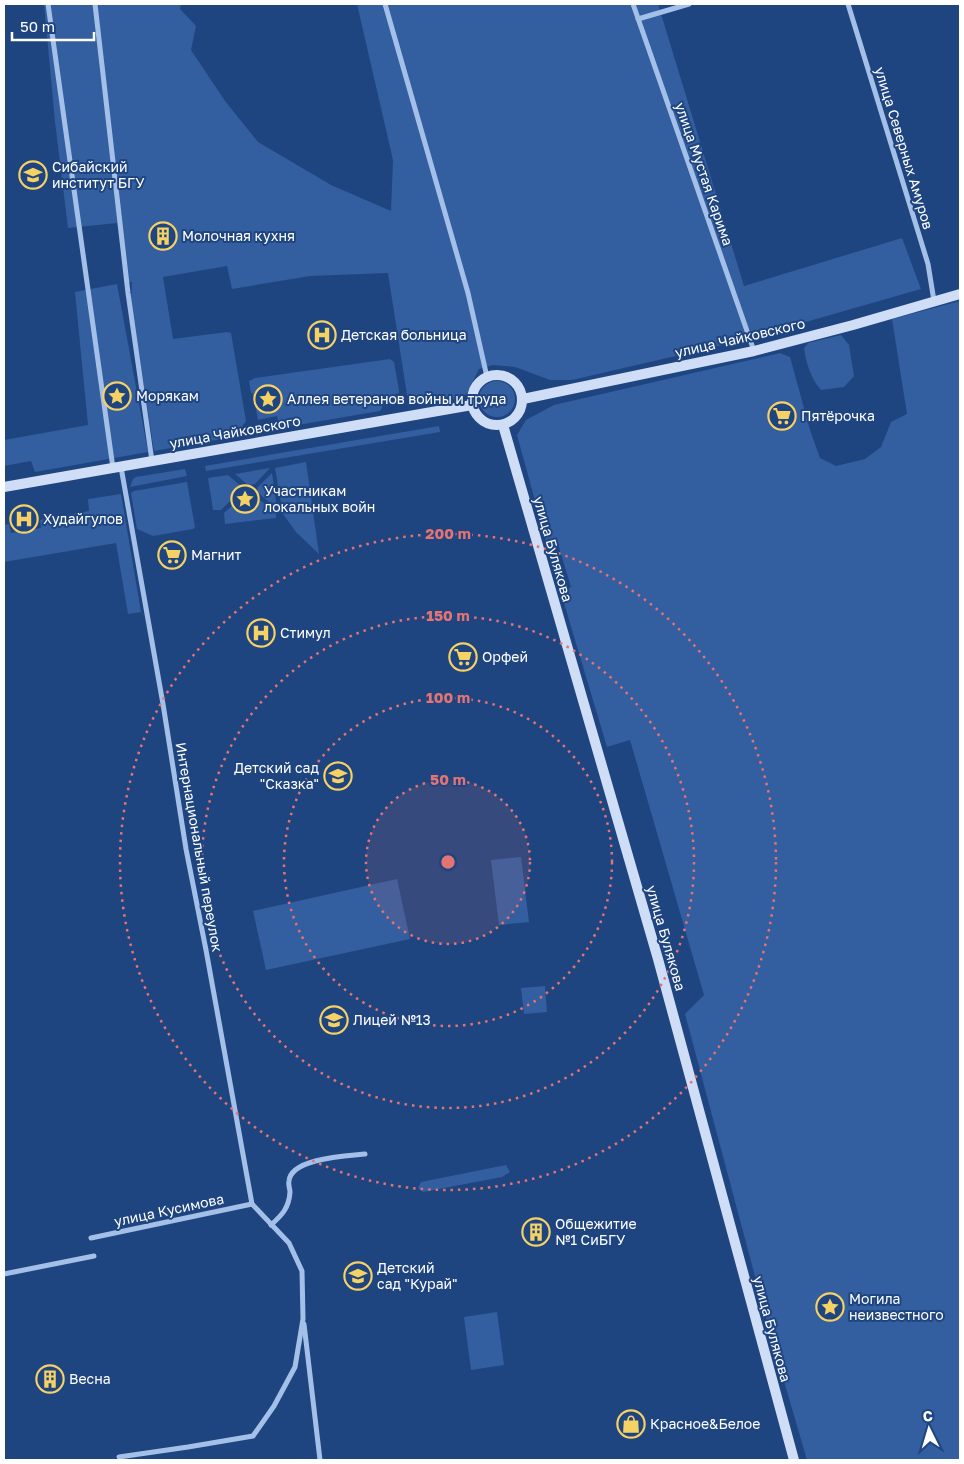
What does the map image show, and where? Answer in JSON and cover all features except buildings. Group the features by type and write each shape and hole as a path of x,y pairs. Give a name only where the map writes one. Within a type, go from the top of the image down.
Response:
{"street":[{"name":"Интернациональный переулок","path":"48,4 117,468 163,704 186,850 252,1204"},
{"path":"95,4 128,293 152,461"},
{"path":"385,4 468,293 487,377"},
{"name":"улица Мустая Карима","path":"633,4 754,351"},
{"path":"638,19 689,4"},
{"name":"улица Северных Амуров","path":"848,4 928,264 934,301"},
{"name":"улица Чайковского","path":"523,398 754,351 960,294"},
{"path":"499,375 510,378 519,387 523,398 518,416 503,425 489,425 478,417 472,405 472,394 478,384 487,377 499,375"},
{"name":"улица Чайковского","path":"4,487 472,405"},
{"name":"улица Булякова","path":"503,425 655,949 794,1460"},
{"path":"271,1224 286,1210 290,1196 289,1179 294,1170 305,1164 365,1154"},
{"path":"252,1204 289,1243 302,1271 303,1318 320,1460"},
{"name":"улица Кусимова","path":"91,1238 252,1204"},
{"path":"4,1274 94,1256"},
{"path":"119,1457 253,1436 274,1406 295,1368 303,1318"}],"shaded area":[{"path":"44,4 181,4 180,9 196,26 191,50 225,101 258,142 331,185 391,211 393,160 357,4 658,4 744,286 902,238 921,289 736,342 572,380 550,380 515,367 493,365 479,369 467,393 462,396 442,402 420,404 407,395 388,273 310,276 232,289 227,266 163,277 173,339 231,333 246,421 237,434 232,437 154,451 131,303 132,282 126,283 117,223 68,228 55,122"},
{"path":"117,284 148,452 35,472 31,461 4,466 4,440 88,425 75,292"},
{"path":"960,301 960,1460 807,1460 772,1340 685,1014 704,995 630,740 607,747 561,593 571,587 558,544 546,541 517,435 526,420 554,405 780,353 790,357 810,430 820,458 836,466 865,459 881,447 891,422 907,414 892,319"},
{"path":"841,335 849,345 854,376 844,387 821,390 809,370 804,348 808,343"},
{"path":"390,359 394,362 399,393 381,398 382,408 380,411 280,428 277,416 258,420 249,381 255,378"},
{"path":"497,381 504,382 510,386 514,392 514,406 510,412 504,416 497,417 490,416 484,412 480,406 479,399 480,392 484,386 490,382"},
{"path":"439,426 440,432 206,471 205,466"},
{"path":"306,462 319,554 296,532 283,514 275,468"},
{"path":"270,468 255,484 248,485 235,474"},
{"path":"185,469 187,476 130,487 133,479 136,477"},
{"path":"272,473 277,508 258,493 257,488"},
{"path":"228,475 243,488 221,510 213,510 208,478"},
{"path":"187,482 195,527 193,529 153,536 137,529 131,493"},
{"path":"121,494 141,612 128,614 116,543 4,562 4,525 9,524 11,533 41,528 40,520 89,511 88,499"},
{"path":"257,498 276,513 276,518 225,524 224,513 234,504 243,513"},
{"path":"521,857 529,922 499,925 491,860"},
{"path":"397,879 410,939 266,970 253,911"},
{"path":"545,986 547,1012 524,1014 521,988"},
{"path":"506,1165 510,1172 502,1177 423,1192 418,1188 421,1182"},
{"path":"497,1312 504,1365 471,1370 464,1317"}],"place":[{"name":"Сибайский институт БГУ","path":"33,175"},
{"name":"Молочная кухня","path":"163,236"},
{"name":"Детская больница","path":"322,335"},
{"name":"Морякам","path":"117,396"},
{"name":"Аллея ветеранов войны и труда","path":"268,399"},
{"name":"Пятёрочка","path":"782,416"},
{"name":"Участникам локальных войн","path":"245,499"},
{"name":"Худайгулов","path":"24,519"},
{"name":"Магнит","path":"172,555"},
{"name":"Стимул","path":"261,633"},
{"name":"Орфей","path":"463,657"},
{"name":"Детский сад \"Сказка\"","path":"338,776"},
{"name":"Лицей №13","path":"334,1020"},
{"name":"Общежитие №1 СиБГУ","path":"536,1232"},
{"name":"Детский сад \"Курай\"","path":"358,1276"},
{"name":"Могила неизвестного","path":"830,1307"},
{"name":"Весна","path":"50,1379"},
{"name":"Красное&Белое","path":"631,1424"}]}
